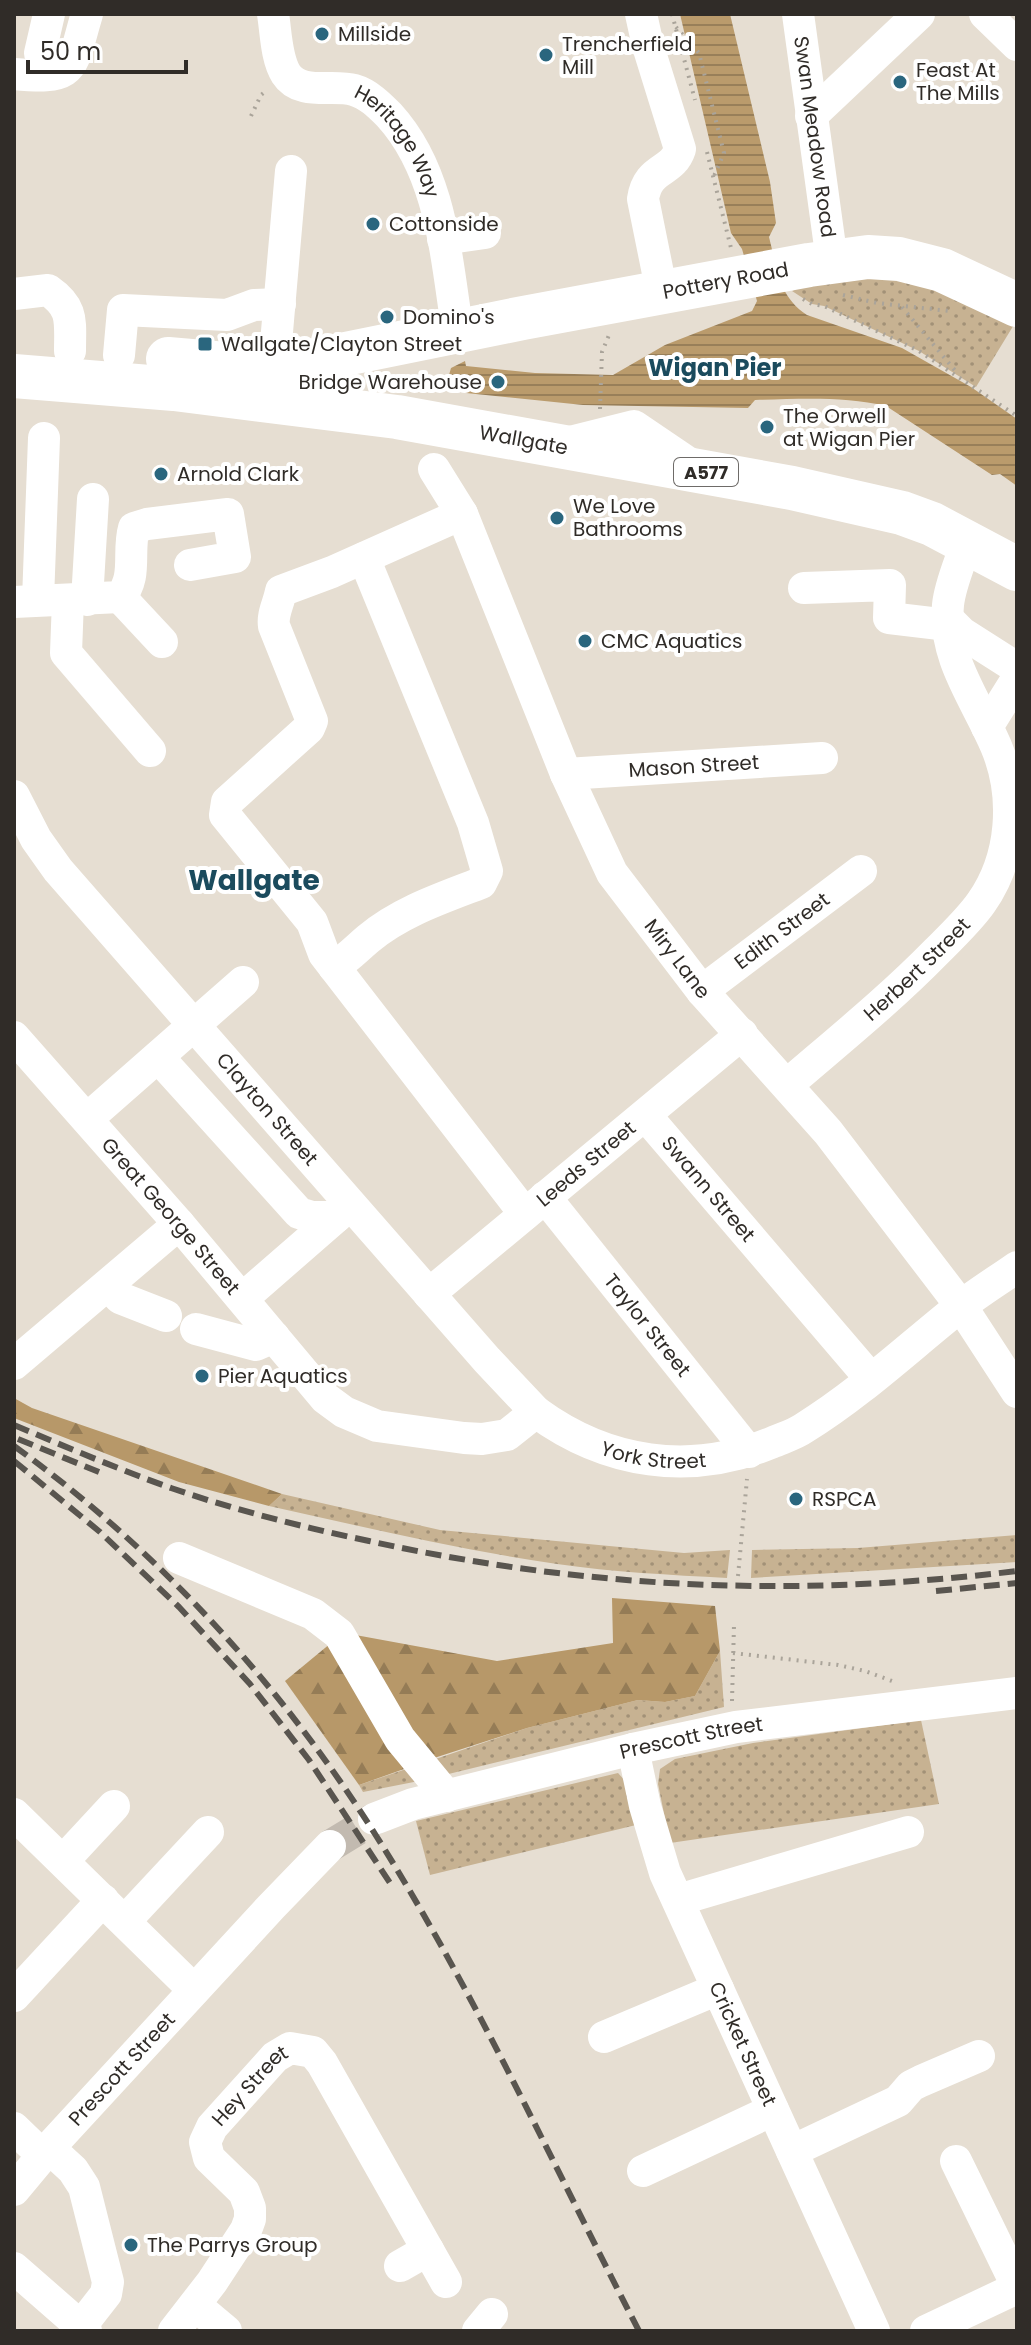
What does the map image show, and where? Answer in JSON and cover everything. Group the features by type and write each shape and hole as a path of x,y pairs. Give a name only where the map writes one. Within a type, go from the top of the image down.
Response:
{"highway":[{"name":"Pottery Road","path":"444,335 662,293 724,266 820,278 868,257 899,259 942,270 1017,305"},
{"path":"14,348 274,366 355,354 444,335"},
{"path":"355,354 350,385 354,396 370,413"},
{"name":"Wallgate","path":"14,376 174,389 370,413 699,470 902,513 967,541 1017,569"}],"street":[{"path":"40,53 49,14"},
{"path":"14,74 49,77 64,73 72,62 87,14"},
{"name":"Heritage Way","path":"273,14 281,63 294,83 305,87 356,91 371,98 401,130 415,151 434,196 443,239 444,335"},
{"path":"641,14 680,149 677,158 653,175 645,186 643,199 662,293"},
{"name":"Swan Meadow Road","path":"798,14 811,116 820,278"},
{"path":"811,116 919,14"},
{"path":"985,14 1017,45"},
{"path":"274,366 291,171"},
{"path":"443,239 485,233"},
{"path":"14,294 48,290 61,299 70,313 70,351"},
{"path":"119,355 123,310 227,315 254,305 280,304"},
{"path":"44,438 52,600 66,653 150,751"},
{"name":"Miry Lane","path":"434,469 462,514 566,774 612,873 702,991 828,1132 961,1306 1017,1392"},
{"path":"52,600 93,499"},
{"path":"120,597 131,580 131,538 134,528 228,514 235,557 190,565"},
{"path":"334,967 356,952 368,939 421,906 481,883 487,871 473,823 364,558 462,514"},
{"path":"948,622 948,602 967,541"},
{"name":"Taylor Street","path":"364,558 281,591 274,626 312,721 301,735 227,802 225,815 312,922 324,954 334,967 749,1452"},
{"path":"804,588 890,585 889,618 948,622 1017,668"},
{"path":"52,600 120,597 162,642"},
{"name":"Herbert Street","path":"787,1085 894,995 981,903 997,872 1013,828 1005,772 953,657 948,622"},
{"path":"987,727 1017,679"},
{"name":"Mason Street","path":"566,774 822,758"},
{"name":"Clayton Street","path":"14,796 36,839 58,870 193,1027 343,1211 429,1294 536,1412"},
{"name":"Edith Street","path":"702,991 861,871"},
{"path":"87,1119 243,982"},
{"name":"Leeds Street","path":"429,1294 742,1034"},
{"path":"158,1057 299,1213 312,1217 343,1211"},
{"name":"Great George Street","path":"21,1058 87,1119 243,1298 325,1398 344,1412 377,1426 482,1439 507,1435 536,1412"},
{"name":"Swann Street","path":"646,1116 871,1379"},
{"path":"243,1298 343,1211"},
{"path":"20,1347 108,1285 179,1224"},
{"name":"York Street","path":"536,1412 590,1443 640,1458 701,1462 749,1452 802,1430 961,1306 1017,1267"},
{"path":"108,1285 120,1298 166,1316"},
{"path":"196,1329 256,1345 274,1337"},
{"path":"179,1558 313,1614 339,1634 400,1739 447,1796"},
{"name":"Prescott Street","path":"374,1819 413,1804 633,1749 736,1727 1017,1693"},
{"name":"Cricket Street","path":"633,1749 645,1806 665,1873 874,2331"},
{"path":"63,1861 114,1806"},
{"path":"14,1814 194,1990"},
{"path":"14,1996 208,1832"},
{"path":"678,1900 908,1832"},
{"name":"Prescott Street","path":"14,2190 45,2151 330,1846"},
{"path":"604,2037 718,1989"},
{"name":"Hey Street","path":"195,2305 246,2230 251,2213 244,2192 209,2158 205,2147 206,2136 275,2057 290,2048 313,2052 322,2063 446,2282"},
{"path":"792,2151 898,2101 911,2086 979,2056"},
{"path":"643,2171 773,2110"},
{"path":"14,2128 73,2170 84,2187 108,2282 106,2294 84,2329 14,2268"},
{"path":"926,2331 1017,2287 956,2161"},
{"path":"400,2266 428,2250"},
{"path":"174,2331 195,2305 226,2331"}],"path":[{"path":"672,14 696,107"},
{"path":"675,25 699,53 724,153 713,179"},
{"path":"706,150 713,179 724,266"},
{"path":"953,311 877,303 820,278 796,295 911,347 1017,416"},
{"path":"901,305 963,379"},
{"path":"599,415 601,368 605,341 610,333"},
{"path":"738,1576 749,1452"},
{"path":"734,1625 732,1703 736,1727"},
{"path":"733,1653 865,1671 906,1688 922,1703"}],"shaded area":[{"path":"680,14 730,14 770,182 776,223 769,237 780,280 790,299 807,315 902,348 971,387 1017,419 1017,486 1000,474 992,475 886,406 870,403 804,399 755,400 748,408 583,405 466,393 452,388 447,382 451,368 465,361 466,366 535,373 613,375 665,345 752,311 757,301 742,249 731,233"},
{"path":"905,271 1015,323 976,387 919,351 824,306 812,304 792,291 823,276"},
{"path":"282,1494 440,1530 684,1553 730,1550 727,1578 599,1569 484,1552 269,1506"},
{"path":"1017,1535 1017,1562 751,1578 752,1550 858,1548"},
{"path":"720,1651 724,1707 424,1780 363,1792 359,1785 527,1728 638,1700 665,1702 695,1696"},
{"path":"921,1720 939,1804 670,1843 658,1784 660,1769 675,1759 753,1743"},
{"path":"618,1773 627,1783 636,1825 430,1875 416,1821"}],"green space":[{"path":"14,1398 32,1408 282,1494 269,1506 179,1482 14,1418"},
{"path":"612,1598 715,1606 720,1651 695,1696 665,1702 638,1700 527,1728 431,1759 350,1634 497,1661 613,1643"},
{"path":"331,1643 404,1769 359,1785 285,1681"}],"tunnel":[{"path":"330,1846 374,1819"}],"railway":[{"path":"14,1425 151,1481 244,1511 369,1541 531,1570 611,1579 772,1586 934,1579 1017,1571"},
{"path":"18,1439 99,1472"},
{"path":"14,1446 118,1529 213,1623 299,1725 338,1779 412,1894 446,1955 639,2331"},
{"path":"14,1461 100,1532 179,1607 250,1684 309,1760 394,1889"},
{"path":"936,1591 1017,1583"}],"place":[{"name":"Millside","path":"322,34"},
{"name":"Trencherfield Mill","path":"546,55"},
{"name":"Feast At The Mills","path":"900,82"},
{"name":"Cottonside","path":"373,224"},
{"name":"Domino's","path":"387,317"},
{"name":"Wallgate/Clayton Street","path":"205,344"},
{"name":"Bridge Warehouse","path":"498,382"},
{"name":"The Orwell at Wigan Pier","path":"767,427"},
{"name":"Arnold Clark","path":"161,474"},
{"name":"We Love Bathrooms","path":"557,518"},
{"name":"CMC Aquatics","path":"585,641"},
{"name":"Pier Aquatics","path":"202,1376"},
{"name":"RSPCA","path":"796,1499"},
{"name":"The Parrys Group","path":"131,2245"}],"district":[{"name":"Wigan Pier","path":"715,367"},
{"name":"Wallgate","path":"254,880"}]}
